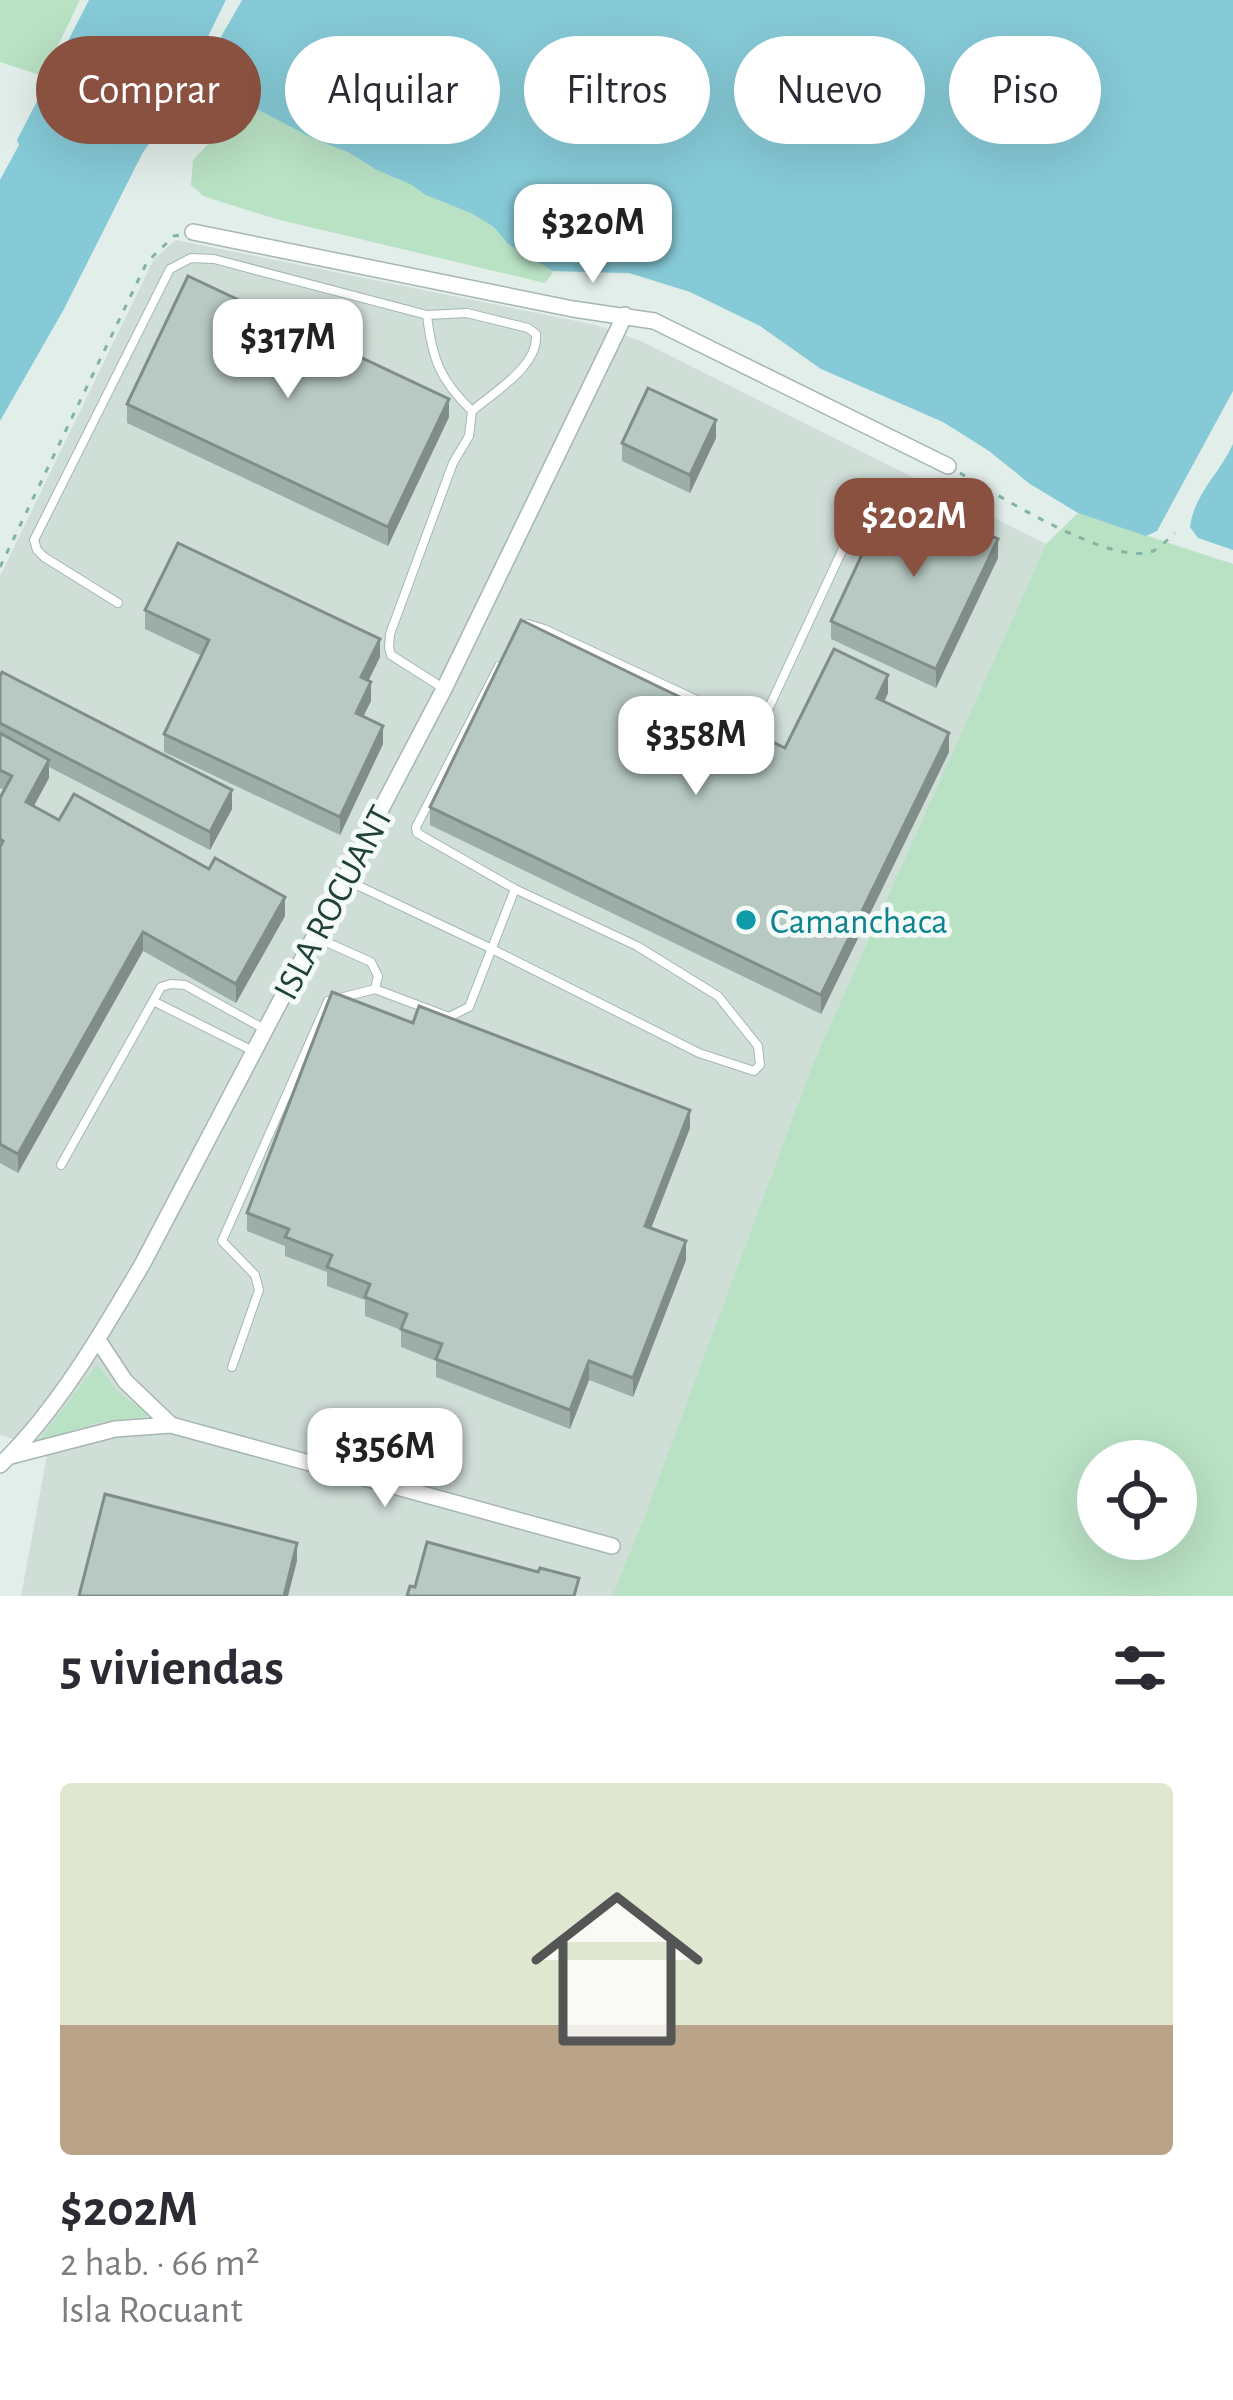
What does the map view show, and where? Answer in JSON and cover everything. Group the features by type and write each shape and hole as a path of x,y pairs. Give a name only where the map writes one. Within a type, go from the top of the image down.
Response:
{"street":[{"path":"194,232 671,327 948,466"},
{"name":"ISLA ROCUANT","path":"4,1461 98,1340 143,1264 444,688 626,315"},
{"path":"98,1340 125,1382 171,1424"},
{"path":"4,1461 115,1429 171,1424 612,1546"}],"lane":[{"path":"118,603 44,557 34,540 170,269 191,258 214,259 428,315 466,313 528,328 536,334 537,348 526,364 472,411 470,436 453,463 390,634 391,656 444,688"},
{"path":"428,315 430,344 448,387 472,411"},
{"path":"514,636 528,625 544,629 759,729 854,525"},
{"path":"344,879 699,1052 754,1071 760,1065 758,1046 718,996 637,946 515,889 417,833 503,657"},
{"path":"232,1367 259,1290 256,1275 222,1241 328,1000 375,988 449,1016 460,1013 469,1006 515,889"},
{"path":"314,937 371,962 378,976 375,988"},
{"path":"61,1165 161,987 185,985 266,1030"},
{"path":"154,1002 254,1052"}],"path":[{"path":"0,567 147,262 174,236 194,232"},
{"path":"948,466 1083,539 1132,554 1152,551 1175,533"}],"shaded area":[{"path":"176,240 596,325 641,341 1046,544 813,1063 612,1596 21,1596 48,1450 0,1435 0,576 154,259"}],"green space":[{"path":"0,0 80,0 62,36 36,36 36,74 0,62"},
{"path":"242,0 293,36 285,36 285,144 446,144 629,273 554,271 545,283 276,219 203,196 191,185 193,160 208,144 261,144 261,36 224,36"},
{"path":"1078,513 1233,564 1233,1596 612,1596 813,1063 1046,544"},
{"path":"97,1364 117,1391 150,1416 103,1421 39,1441"}],"water":[{"path":"89,0 226,0 208,36 70,36"},
{"path":"242,0 1233,0 1233,391 1157,531 1146,536 1078,513 943,422 821,369 760,326 690,292 629,273 553,271 508,244 494,227 471,213 328,144 500,144 500,36 285,36 285,124 261,111 261,36 221,36"},
{"path":"36,103 36,144 149,144 0,421 0,180 19,145 17,140"},
{"path":"1233,444 1233,550 1198,538 1190,527 1197,504"}],"pier":[{"path":"226,0 232,2 216,34 235,0 242,0 221,36 209,36"}],"building":[{"path":"188,276 449,399 388,527 127,404"},
{"path":"648,388 716,420 690,475 622,443"},
{"path":"892,490 998,539 936,669 831,621"},
{"path":"178,543 380,639 361,677 371,682 356,713 383,726 340,817 164,734 209,640 145,610"},
{"name":"Camanchaca","path":"521,620 785,748 834,649 888,675 877,698 949,733 821,995 430,807"},
{"path":"2,672 232,790 210,832 0,723"},
{"path":"0,733 49,760 26,802 59,820 74,794 209,869 215,858 285,897 236,984 143,932 18,1154 0,1144 0,798 12,776 0,770"},
{"path":"332,992 413,1023 419,1006 690,1110 645,1226 686,1241 633,1378 589,1361 570,1410 436,1359 442,1344 401,1329 407,1314 365,1297 370,1284 327,1267 332,1255 285,1237 289,1229 247,1213"},
{"path":"105,1494 297,1543 284,1596 79,1596"},
{"path":"427,1542 538,1572 540,1568 579,1578 574,1596 407,1596 410,1586 415,1587"}],"place":[{"name":"Camanchaca","path":"746,920"}]}
